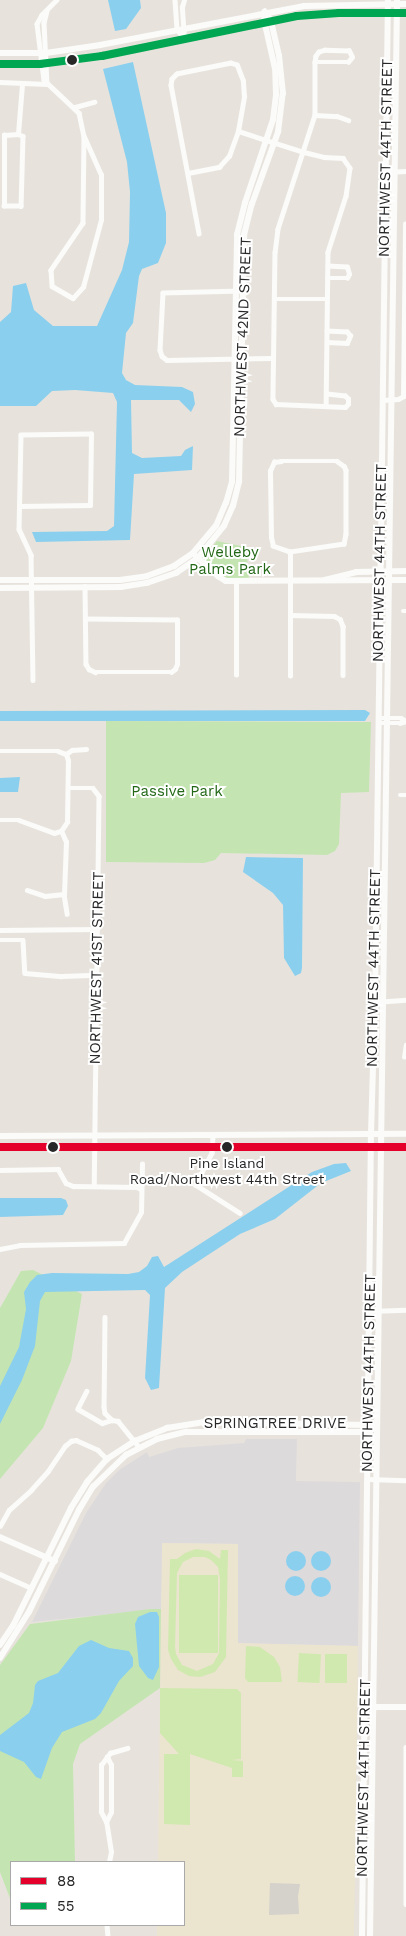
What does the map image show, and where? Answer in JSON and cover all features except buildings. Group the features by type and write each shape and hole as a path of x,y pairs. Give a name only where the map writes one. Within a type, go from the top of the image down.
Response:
{"main road":[{"path":"0,53 42,53 100,45 304,6 388,2 406,4"},
{"path":"0,64 44,64 102,56 268,21 339,13 406,12"},
{"path":"0,1136 406,1134"},
{"path":"0,1147 406,1147"}],"street":[{"path":"47,84 37,28 39,19 57,0"},
{"path":"175,0 184,38"},
{"path":"181,28 184,0"},
{"name":"NORTHWEST 44TH STREET","path":"362,1936 371,1134 375,1002 388,2"},
{"name":"NORTHWEST 44TH STREET","path":"370,1936 397,2"},
{"path":"42,53 45,42 44,27 48,9"},
{"name":"NORTHWEST 42ND STREET","path":"0,580 120,580 147,576 174,566 193,553 216,526 226,503 232,482 244,236 252,204 274,143 283,94 279,56 265,12"},
{"name":"NORTHWEST 42ND STREET","path":"0,588 121,587 147,584 176,573 198,558 224,526 233,506 239,482 238,358 235,291 237,235 245,203 268,141 276,94 275,69 268,21"},
{"path":"37,28 44,27"},
{"path":"315,62 348,62 352,57 349,51 323,50 317,55 315,62 315,115 278,229 272,358 273,399 276,404 345,407 348,399 338,395 326,394"},
{"path":"188,172 224,164 238,130 244,97 244,81 237,65 231,63 177,74 172,79 171,85 199,233"},
{"path":"0,82 47,84 75,106 79,113 84,137 101,176 101,220 83,287 73,298 52,286 52,270 83,223 84,137"},
{"path":"18,134 22,84"},
{"path":"75,106 94,102"},
{"path":"315,115 338,116 348,120"},
{"path":"238,130 304,152 324,157 342,158 348,162 350,168 349,183 332,234 328,266 326,406"},
{"path":"18,134 23,136 21,206 4,206 4,135 18,134"},
{"path":"386,172 406,171"},
{"path":"383,400 391,400 404,395 406,224 394,224"},
{"path":"327,278 346,278 350,274 347,267 328,266"},
{"path":"242,291 163,293 160,350 162,356 167,360 272,358"},
{"path":"274,299 328,299"},
{"path":"327,331 347,332 350,336 347,343 327,342"},
{"path":"20,506 90,505 91,434 21,435 19,529 31,555 33,680"},
{"path":"337,461 346,470 346,534 344,544 290,552 273,546 271,537 270,471 274,462 337,461"},
{"path":"290,552 290,676"},
{"path":"193,553 226,581 380,582 406,580"},
{"path":"321,582 348,574 406,571"},
{"path":"85,580 86,664 89,669 95,672 171,672 175,669 177,664 177,620 86,619"},
{"path":"236,582 236,676"},
{"path":"290,615 334,616 340,619 343,626 343,675"},
{"path":"378,720 406,721"},
{"path":"66,754 72,750 86,749"},
{"path":"0,751 58,751 66,754"},
{"path":"0,820 19,820 54,832 61,831 67,822 68,761 66,754"},
{"name":"NORTHWEST 41ST STREET","path":"68,788 89,787 96,790 99,801 94,1185"},
{"path":"61,831 66,842 64,894 67,914"},
{"path":"27,890 45,896 64,894"},
{"path":"0,930 97,929"},
{"path":"0,940 23,940 25,973 62,976 96,975"},
{"path":"375,1002 406,1000"},
{"path":"404,1057 406,1045"},
{"path":"212,1136 212,1154 196,1184 240,1213"},
{"path":"0,1249 20,1245 124,1243 141,1212 142,1164"},
{"path":"0,1170 58,1170 66,1183 73,1186 94,1185 137,1187 141,1189"},
{"path":"370,1311 406,1310"},
{"path":"105,1317 104,1407 105,1413 112,1420"},
{"path":"87,1391 78,1409 102,1423 112,1420 118,1421 139,1447"},
{"name":"SPRINGTREE DRIVE","path":"0,1645 13,1626 80,1492 107,1459 135,1441 167,1428 203,1422 368,1425 377,1428"},
{"name":"SPRINGTREE DRIVE","path":"0,1658 17,1633 55,1561 78,1510 93,1487 114,1465 139,1447 173,1434 204,1431 368,1433 377,1428"},
{"path":"0,1526 9,1510 48,1471 65,1446 71,1441 76,1440 98,1450 107,1459"},
{"path":"368,1478 406,1480"},
{"path":"0,1537 55,1561"},
{"path":"367,1546 376,1546"},
{"path":"0,1574 31,1588"},
{"path":"365,1707 406,1707"},
{"path":"406,1747 406,1904"},
{"path":"109,1861 111,1852 106,1822 101,1812 101,1765 110,1753 127,1748"},
{"path":"106,1822 111,1812 111,1765 107,1757"}],"shaded area":[{"path":"246,1439 297,1439 296,1481 360,1482 358,1646 238,1643 238,1544 163,1543 161,1609 32,1622 86,1513 106,1483 119,1470 147,1452 149,1457 178,1448 244,1443"},
{"path":"162,1543 238,1544 238,1643 358,1646 354,1936 157,1936 157,1926 185,1926 185,1861 158,1861"},
{"path":"270,1883 300,1884 298,1896 299,1914 269,1915"}],"green space":[{"name":"Welleby Palms Park","path":"217,541 246,547 249,578 230,579 218,574 202,560"},
{"name":"Passive Park","path":"106,721 371,722 369,792 341,793 339,844 335,851 327,855 221,853 215,860 204,863 106,862"},
{"path":"33,1270 82,1294 71,1361 43,1428 0,1479 0,1308 21,1271"},
{"path":"196,1549 209,1551 220,1559 221,1550 228,1550 226,1657 215,1672 200,1677 189,1676 178,1670 168,1650 170,1559 177,1559 185,1553","holes":["193,1557 205,1557 218,1567 220,1579 219,1653 213,1664 197,1671 182,1665 176,1654 177,1573 183,1562"]},
{"path":"179,1575 218,1575 218,1653 179,1653"},
{"path":"161,1609 160,1688 80,1744 73,1764 75,1861 10,1861 10,1898 0,1872 0,1665 30,1624"},
{"path":"246,1646 260,1647 274,1657 280,1667 282,1682 248,1682 245,1678"},
{"path":"299,1653 321,1654 319,1683 297,1682"},
{"path":"325,1654 347,1654 347,1683 325,1683"},
{"path":"160,1688 237,1689 241,1693 241,1759 232,1760 243,1761 243,1777 232,1777 232,1768 190,1754 190,1825 164,1824 164,1754 179,1754 160,1733"}],"water":[{"path":"108,0 140,0 141,8 126,29 115,31"},
{"path":"133,62 166,213 166,243 158,263 142,269 139,276 133,323 126,333 122,373 126,380 135,385 182,387 193,392 195,404 191,412 179,400 131,400 132,453 142,458 181,456 185,450 193,446 192,470 134,474 130,540 36,542 32,532 107,531 114,526 117,402 113,393 75,390 52,391 36,406 0,406 0,322 11,312 13,286 26,283 34,310 53,326 97,326 122,270 129,242 130,192 127,162 103,69"},
{"path":"365,710 370,713 365,721 0,721 0,711"},
{"path":"20,777 18,792 0,792 0,778"},
{"path":"246,857 303,858 302,968 301,973 295,976 284,958 283,905 273,893 243,872"},
{"path":"346,1163 351,1171 321,1183 275,1219 240,1234 182,1272 165,1288 159,1388 151,1390 145,1378 150,1295 145,1290 45,1292 40,1301 35,1346 22,1380 0,1424 0,1386 19,1347 26,1309 24,1292 37,1275 52,1273 128,1274 139,1272 147,1266 152,1257 158,1256 164,1267 312,1172 334,1164"},
{"path":"0,1198 61,1198 66,1200 68,1206 63,1215 0,1217"},
{"path":"296,1551 303,1554 306,1561 303,1568 296,1571 289,1568 286,1561 289,1554"},
{"path":"321,1551 328,1554 331,1561 328,1568 321,1571 314,1568 311,1561 314,1554"},
{"path":"295,1576 302,1579 305,1586 302,1593 295,1596 288,1593 285,1586 288,1579"},
{"path":"321,1577 328,1580 331,1587 328,1594 321,1597 314,1594 311,1587 314,1580"},
{"path":"150,1612 157,1612 159,1617 159,1667 153,1680 148,1678 139,1666 135,1624 138,1617"},
{"path":"91,1640 109,1648 129,1651 133,1658 133,1666 119,1681 101,1713 95,1719 62,1732 52,1748 41,1779 36,1777 24,1762 0,1751 0,1735 29,1713 33,1703 35,1685 38,1681 58,1673 79,1646"}],"transit line":[{"name":"55","path":"0,64 40,64 102,56 297,16 339,13 406,13"},
{"name":"88","path":"0,1147 406,1147"}],"place":[{"name":"Pine Island Road/Northwest 44th Street","path":"227,1147"}]}
